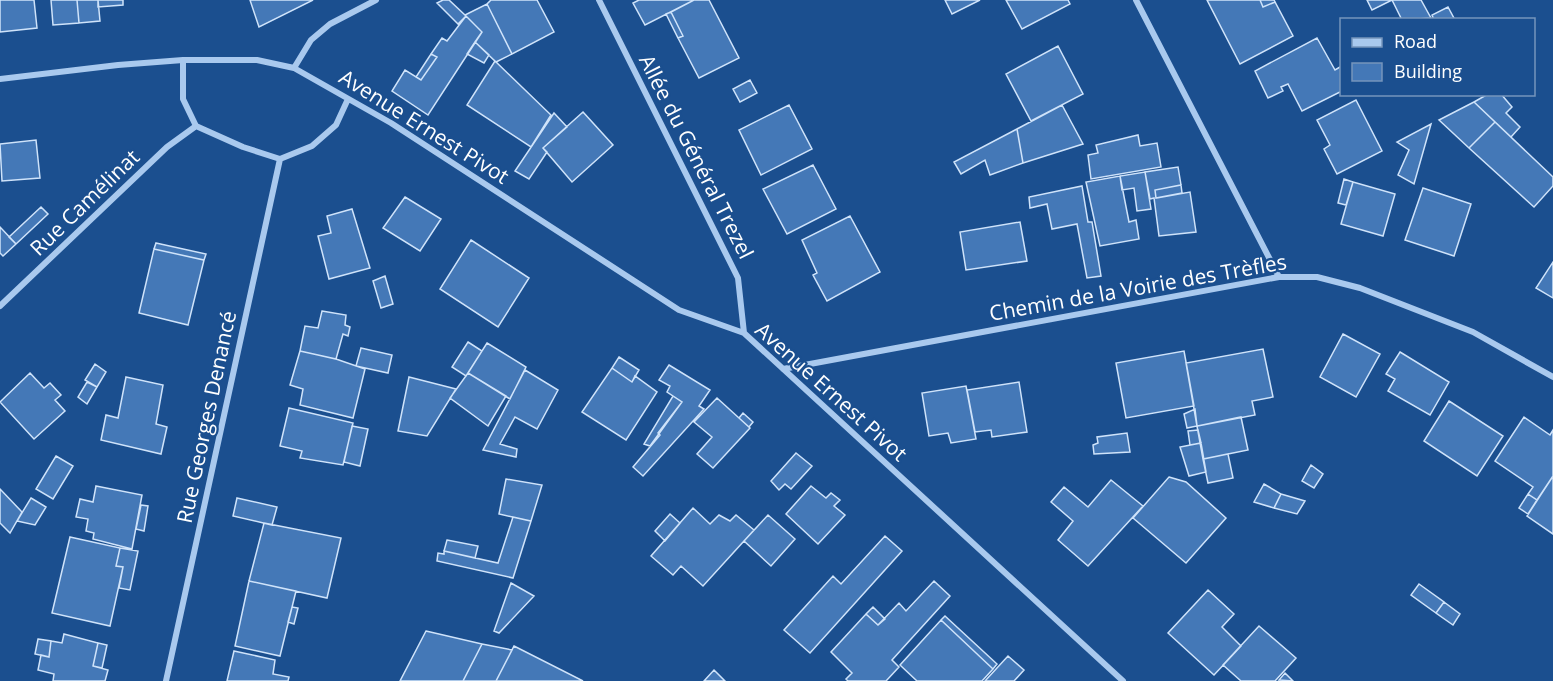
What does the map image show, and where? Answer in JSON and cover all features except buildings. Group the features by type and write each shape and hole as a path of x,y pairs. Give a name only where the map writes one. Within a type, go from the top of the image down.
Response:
{"street":[{"path":"294,68 311,40 330,24 376,0"},
{"name":"Allée du Général Trezel","path":"599,0 738,278 744,333"},
{"path":"1136,0 1279,277"},
{"path":"183,60 183,99 196,126 243,147 280,159 312,146 336,125 348,99"},
{"name":"Avenue Ernest Pivot","path":"0,79 183,60 257,60 294,68 391,123 679,310 744,333 1123,681"},
{"name":"Rue Camélinat","path":"0,306 168,147 196,126"},
{"name":"Rue Georges Denancé","path":"166,681 280,159"},
{"name":"Chemin de la Voirie des Trèfles","path":"783,369 1279,277 1317,277 1360,288 1473,332 1553,376"}]}
